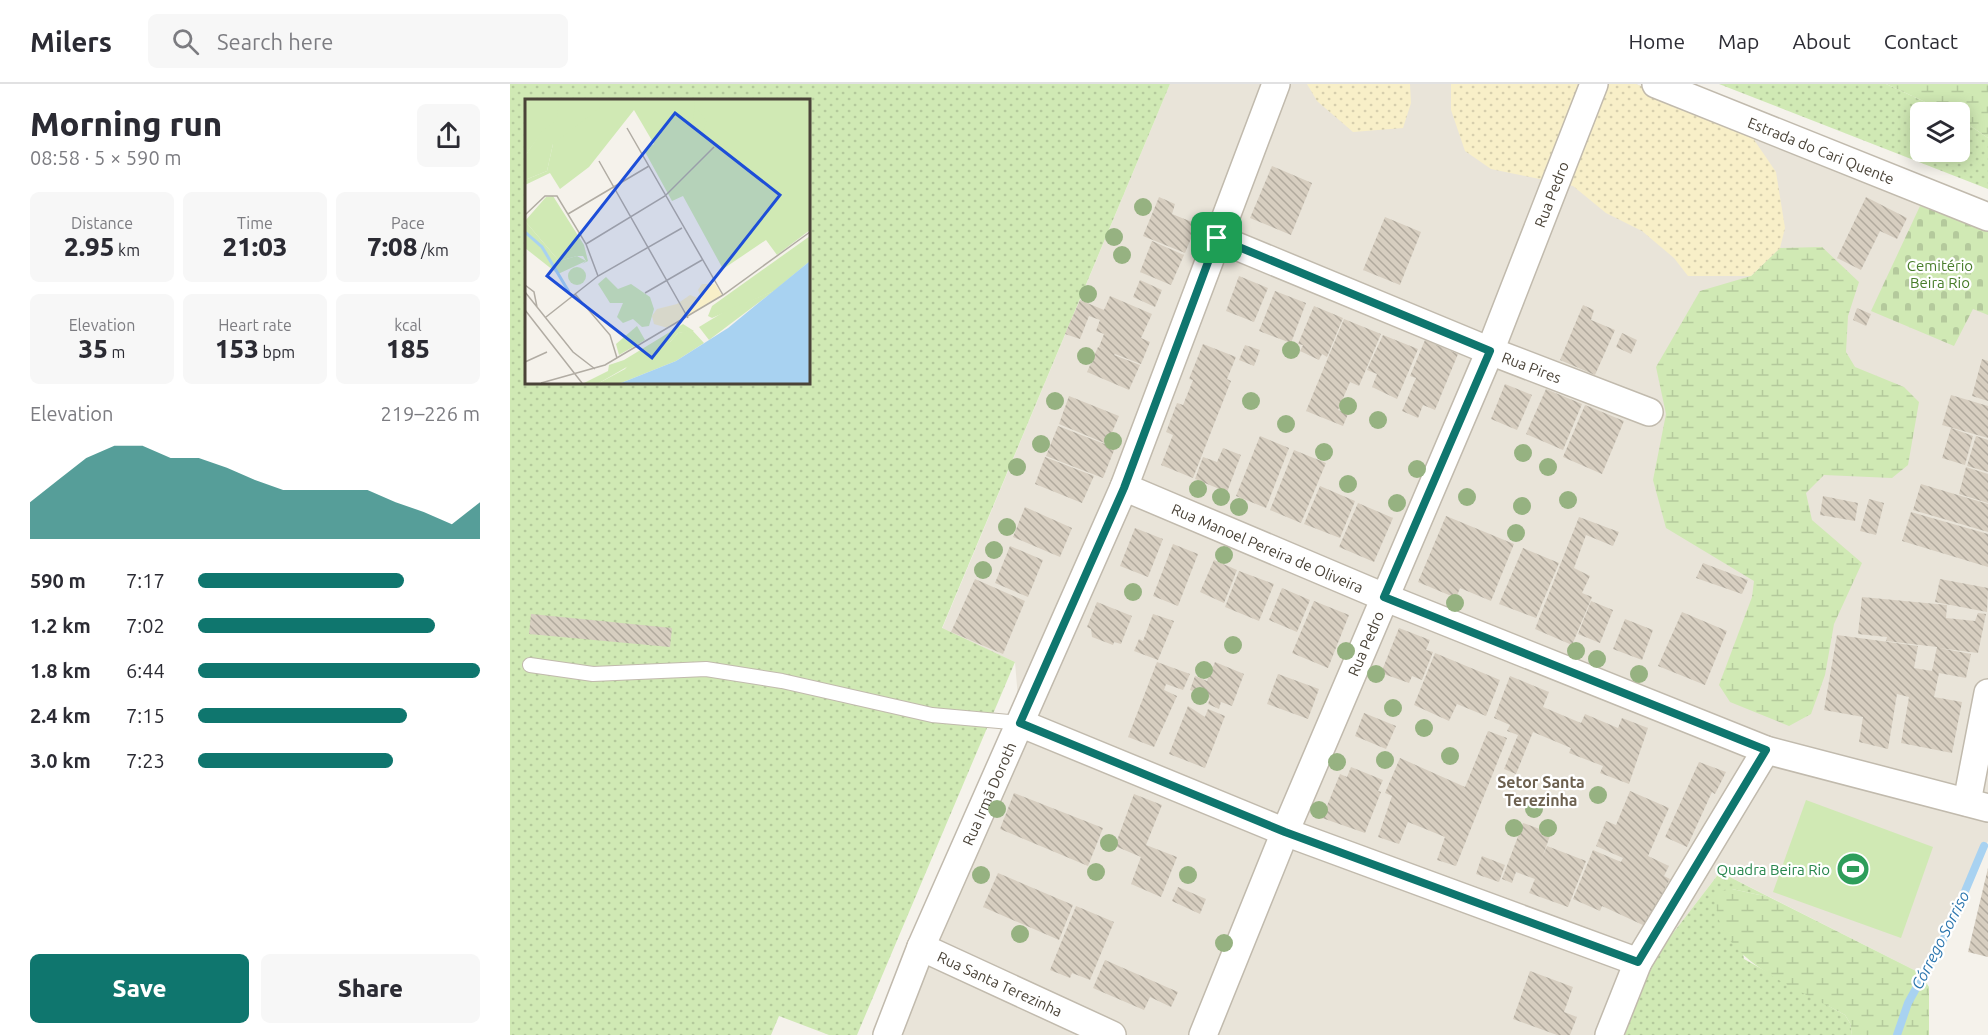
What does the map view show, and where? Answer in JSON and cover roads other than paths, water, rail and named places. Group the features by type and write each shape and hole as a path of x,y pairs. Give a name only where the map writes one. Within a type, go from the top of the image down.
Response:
{"street":[{"name":"Rua Irmã Doroth","path":"887,1035 921,947 1124,488 1276,84"},
{"name":"Rua Pedro","path":"1203,1035 1285,832 1490,351 1594,84"},
{"name":"Estrada do Cari Quente","path":"1656,84 1988,217"},
{"name":"Rua Pires","path":"1217,238 1490,351 1649,412"},
{"name":"Rua Manoel Pereira de Oliveira","path":"1124,488 1384,597 1766,750 1977,805"},
{"path":"1977,805 1988,693"},
{"path":"1020,723 1285,832 1638,962"},
{"path":"1609,1035 1638,962 1766,750"},
{"name":"Rua Santa Terezinha","path":"921,947 1112,1035"}],"lane":[{"path":"530,665 592,674 706,669 782,681 932,716 1020,723"}],"waterway":[{"name":"Córrego Sorriso","path":"1897,1035 1908,1003 1950,927 1984,846"}],"place":[{"name":"Quadra Beira Rio","path":"1853,869"}],"district":[{"name":"Setor Santa Terezinha","path":"1541,791"}],"park label":[{"name":"Cemitério Beira Rio","path":"1940,274"}]}
